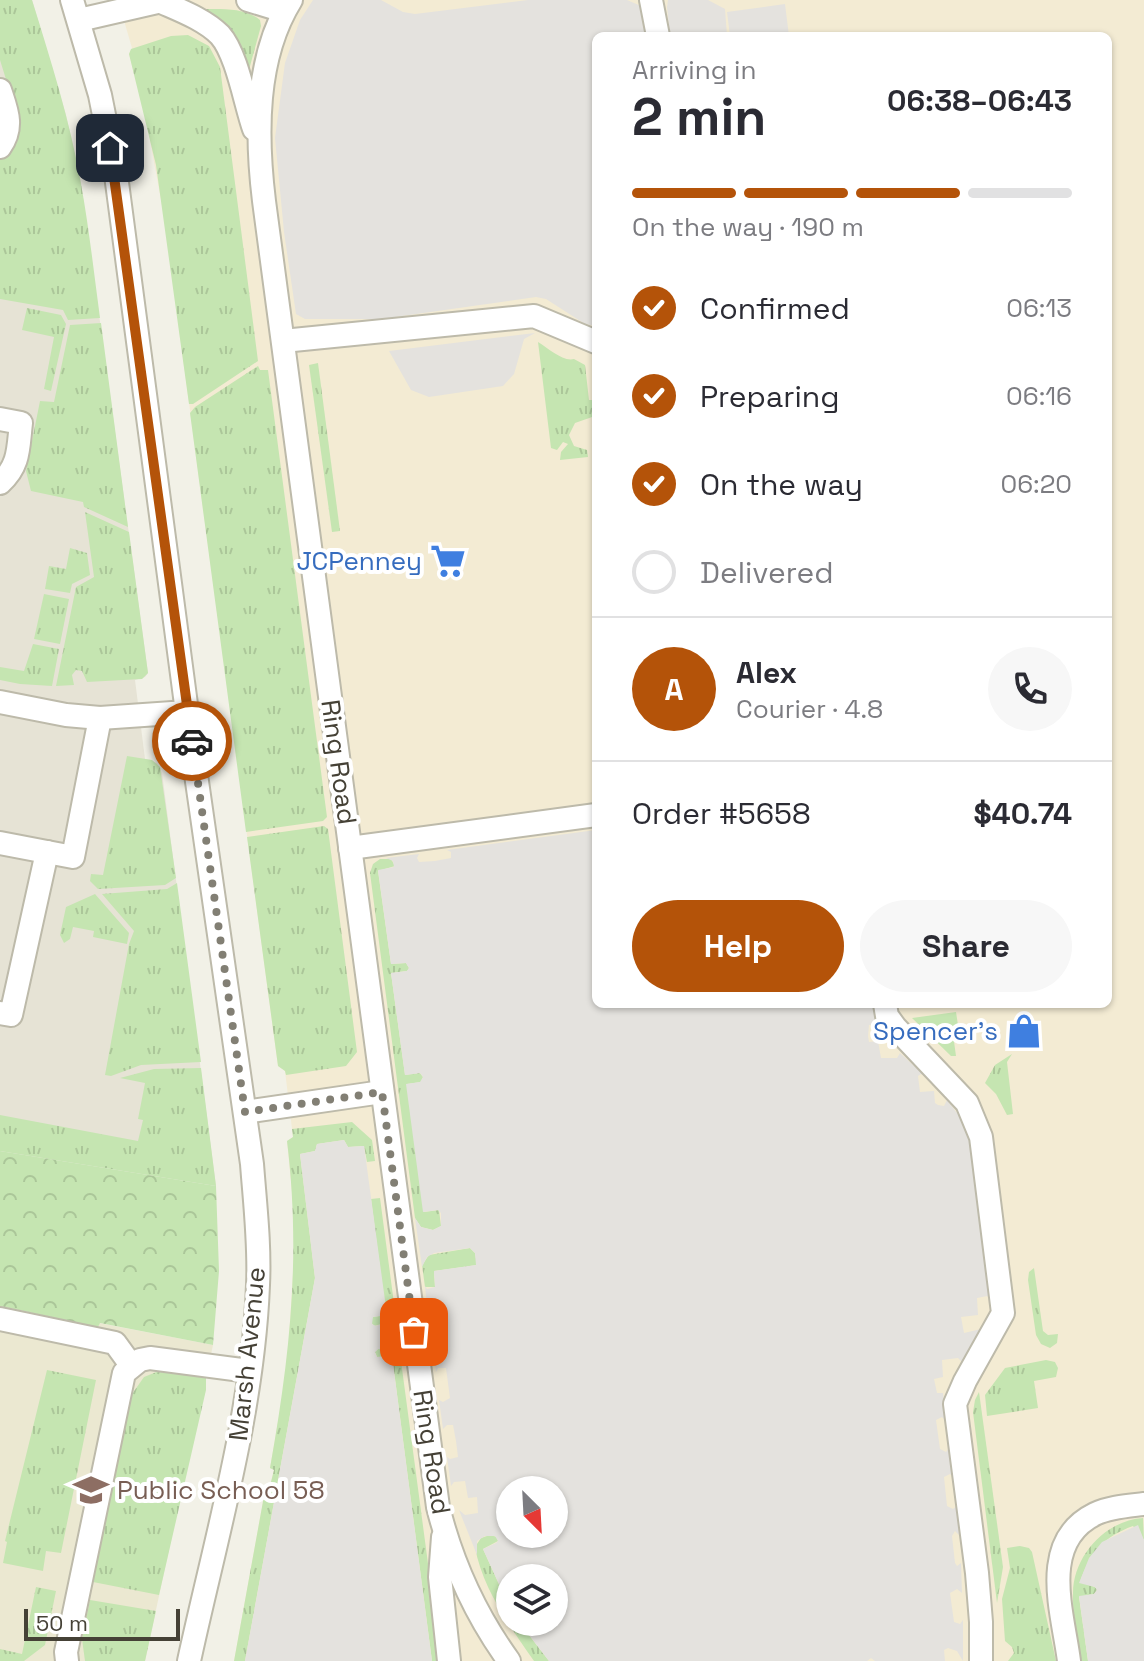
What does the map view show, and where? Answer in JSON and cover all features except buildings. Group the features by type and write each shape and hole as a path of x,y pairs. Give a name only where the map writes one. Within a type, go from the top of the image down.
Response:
{"street":[{"path":"76,10 162,0 210,28 224,41 235,62 258,139"},
{"path":"248,0 288,6"},
{"path":"651,0 658,32"},
{"name":"Ring Road","path":"288,6 275,33 261,94 258,139 262,191 433,1474 443,1528 465,1588 488,1632 509,1661"},
{"name":"Marsh Avenue","path":"76,10 100,95 116,175 257,1216 258,1285 249,1371 237,1447 189,1661"},
{"path":"0,90 9,127 0,147"},
{"path":"283,341 534,316 592,340"},
{"path":"0,419 21,423 16,464 0,483"},
{"path":"0,702 66,715 100,718 187,712"},
{"path":"0,843 73,857 100,718"},
{"path":"350,848 592,816"},
{"path":"0,1013 11,1015 47,852"},
{"path":"886,1008 895,1027 967,1103 977,1125 986,1169 1003,1313 955,1404 978,1585 981,1661"},
{"path":"245,1112 382,1092"},
{"path":"0,1319 115,1343 131,1365"},
{"path":"67,1661 66,1652 124,1373 131,1365 150,1358 249,1371"},
{"path":"1069,1661 1057,1578 1062,1552 1081,1523 1095,1514 1112,1508 1144,1504"},
{"name":"Ring Road","path":"443,1528 440,1577 449,1661"}],"shaded area":[{"path":"0,0 32,0 66,115 81,183 148,673 135,680 145,759 157,763 162,773 216,1186 0,1151"},
{"path":"118,0 1144,0 1144,1661 234,1661 266,1485 270,1486 274,1470 270,1468 287,1370 294,1212 287,1141 293,1137 285,1071 278,1066 164,216 145,113 129,54 132,48"},
{"path":"313,0 381,0 403,12 415,14 528,0 627,0 641,6 646,32 592,32 592,325 546,299 536,297 381,319 305,319 296,314 275,138 285,63 300,20"},
{"path":"668,0 708,0 725,9 727,32 670,32"},
{"path":"785,4 788,32 730,32 727,12"},
{"path":"535,333 524,339 514,374 503,386 429,397 411,390 389,351"},
{"path":"592,831 592,1008 875,1008 881,1029 876,1024 869,1025 868,1036 869,1042 878,1041 881,1058 897,1058 900,1053 926,1077 918,1076 920,1092 934,1091 938,1105 944,1106 947,1100 970,1130 991,1300 987,1296 977,1298 978,1315 961,1317 964,1333 981,1329 961,1365 958,1358 942,1360 943,1377 934,1379 937,1393 943,1393 946,1421 942,1417 936,1420 940,1449 946,1452 949,1448 953,1477 950,1474 944,1477 947,1506 953,1509 957,1506 959,1535 955,1531 952,1536 955,1563 957,1566 961,1563 962,1593 957,1589 950,1593 954,1622 960,1624 963,1620 963,1661 957,1651 948,1648 944,1650 945,1661 875,1661 871,1658 867,1661 549,1661 530,1636 568,1636 568,1564 496,1564 496,1578 483,1549 496,1543 496,1548 568,1548 568,1476 496,1476 496,1538 485,1536 477,1541 477,1555 459,1510 465,1515 478,1513 477,1497 468,1498 465,1481 454,1482 451,1486 447,1457 458,1457 456,1441 453,1425 443,1429 439,1400 443,1402 450,1398 446,1368 438,1368 436,1372 432,1343 436,1346 443,1341 439,1312 428,1315 425,1286 427,1289 435,1287 434,1271 476,1265 475,1253 470,1248 434,1253 427,1257 422,1267 415,1218 421,1227 433,1230 441,1226 441,1213 438,1210 423,1212 406,1084 420,1082 423,1077 420,1073 405,1075 391,973 409,968 406,963 391,964 378,870 394,867 393,861 386,858 419,854 419,862 451,858 451,852 447,850"},
{"path":"344,1140 348,1147 364,1146 387,1315 373,1317 372,1324 376,1326 389,1322 394,1307 401,1361 398,1353 391,1349 375,1352 377,1357 392,1356 432,1661 245,1661 315,1278 300,1154 315,1151 317,1144"},
{"name":"Public School 58","path":"0,1306 98,1327 99,1323 213,1345 145,1661 0,1661"},
{"path":"1138,1525 1144,1540 1144,1661 1088,1661 1079,1596 1094,1594 1097,1590 1079,1583 1089,1558 1102,1542"}],"green space":[{"path":"0,0 32,0 60,91 77,161 100,318 68,320 63,310 0,299 0,159 18,118 0,60"},
{"path":"201,9 240,11 260,20 247,77"},
{"path":"188,35 209,46 220,67 258,361 193,404 189,404 156,165 129,54 131,49 171,36"},
{"path":"27,308 61,315 66,324 51,391 44,389 54,337 22,330"},
{"path":"101,323 128,527 84,507 83,502 31,491 26,471 40,401 54,402 70,325"},
{"path":"538,342 560,357 585,365 589,400 592,400 592,417 575,423 569,435 574,446 587,450 588,457 560,460 561,452 568,444 563,442 557,450 551,448"},
{"path":"318,363 340,531 332,532 309,365"},
{"path":"258,366 260,370 268,370 327,817 323,821 246,832 190,413"},
{"path":"85,512 129,532 148,673 142,679 87,682 82,671 76,670 72,675 74,685 56,686 76,587 94,577"},
{"path":"70,548 87,553 90,575 72,584 70,593 45,589 49,566 66,569"},
{"path":"44,594 69,599 60,644 34,639"},
{"path":"33,644 59,649 52,686 0,680 0,667 24,671"},
{"path":"127,756 152,760 160,767 176,878 165,885 98,889 90,881 91,874 103,875"},
{"path":"324,826 328,829 357,1052 346,1066 286,1075 278,1066 247,837"},
{"path":"380,859 391,859 395,866 378,871 391,964 406,963 409,968 391,973 405,1075 420,1073 423,1077 421,1082 407,1084 424,1212 439,1210 441,1226 433,1230 421,1227 415,1218 370,873 373,864"},
{"path":"177,883 201,1062 141,1065 111,1076 105,1075 134,931 102,894 167,889"},
{"path":"95,894 129,933 127,944 93,937 94,931 73,927 70,939 64,943 60,935 66,907"},
{"path":"956,1012 958,1025 952,1027 956,1056 951,1056 912,1018"},
{"path":"1012,1054 1007,1062 1013,1114 1007,1115 996,1094 985,1083 995,1065"},
{"path":"201,1068 216,1186 0,1151 0,1115 138,1141 143,1120 138,1119 145,1083 120,1078 154,1069"},
{"path":"352,1122 372,1140 375,1161 367,1162 364,1146 348,1147 344,1140 317,1144 315,1151 300,1154 315,1278 245,1661 234,1661 266,1485 270,1486 274,1470 270,1468 288,1345 293,1225 287,1141 293,1137 292,1129"},
{"path":"0,1151 216,1186 219,1271 213,1345 100,1323 98,1327 0,1306"},
{"path":"380,1198 395,1311 389,1322 374,1326 370,1321 373,1317 386,1315 371,1199"},
{"path":"470,1248 475,1253 477,1265 434,1271 435,1287 425,1287 422,1265 429,1255"},
{"path":"1034,1268 1043,1331 1048,1335 1058,1334 1057,1343 1050,1348 1041,1344 1036,1335 1028,1280 1029,1272"},
{"path":"378,1349 395,1350 401,1361 441,1661 432,1661 392,1356 377,1357 375,1352"},
{"path":"1046,1360 1055,1362 1058,1368 1056,1377 1034,1381 1038,1408 987,1416 985,1395 1005,1368"},
{"path":"164,1369 206,1377 206,1390 159,1595 93,1582 132,1394 144,1377"},
{"path":"47,1370 96,1380 61,1553 46,1551 43,1571 3,1563 5,1541"},
{"path":"979,1392 1003,1567 997,1603 973,1412"},
{"path":"1143,1518 1144,1540 1133,1526 1113,1535 1093,1554 1084,1572 1080,1582 1097,1590 1094,1594 1079,1597 1088,1661 1081,1661 1073,1601 1074,1579 1079,1566 1094,1542 1105,1533 1116,1525"},
{"path":"496,1537 496,1542 483,1549 496,1578 496,1601 484,1577 475,1547 481,1538"},
{"path":"1020,1546 1032,1552 1056,1661 1008,1661 1014,1653 1005,1641 1002,1599 1010,1568 1007,1548"},
{"path":"36,1587 56,1591 45,1645 24,1661 0,1661 0,1649 22,1654"},
{"path":"90,1600 156,1611 145,1661 85,1661 82,1639"},
{"path":"517,1636 530,1636 549,1661 534,1661"}],"way so far":[{"path":"192,741 245,1112 382,1092 414,1332"}],"place":[{"name":"JCPenney","path":"448,561"},
{"name":"Spencer's","path":"1024,1031"},
{"name":"Public School 58","path":"91,1490"}],"route":[{"path":"110,148 192,741"}]}
